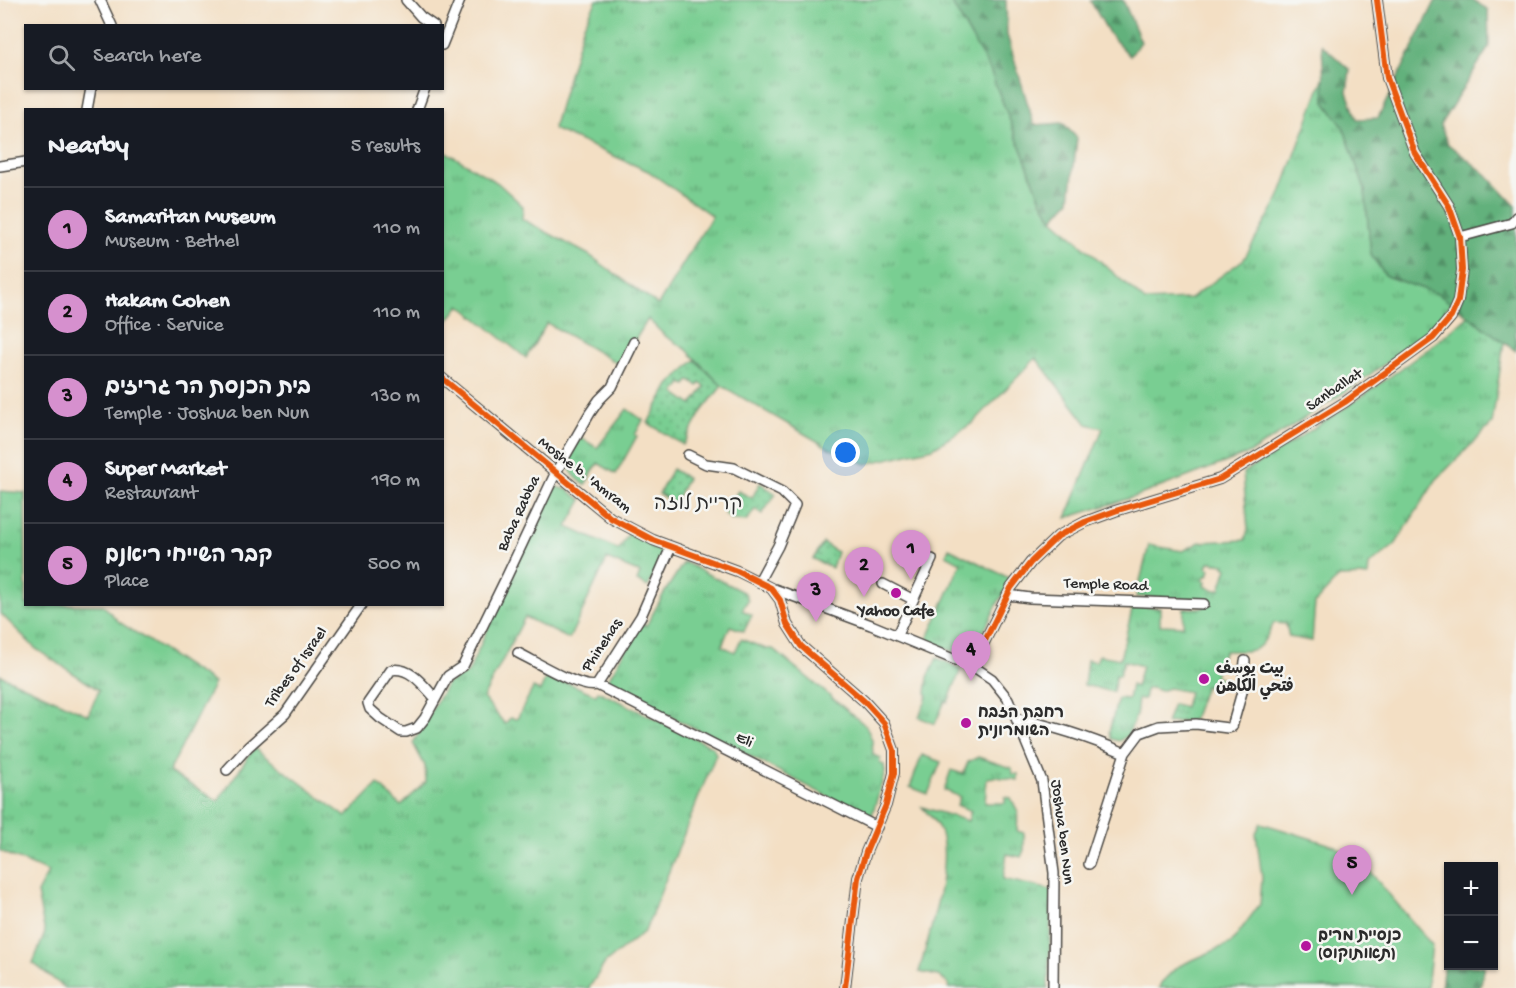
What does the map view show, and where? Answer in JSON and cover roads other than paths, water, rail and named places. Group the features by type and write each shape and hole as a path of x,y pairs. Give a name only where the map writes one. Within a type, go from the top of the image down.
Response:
{"street":[{"path":"100,0 111,24"},
{"path":"406,0 421,17 431,24"},
{"path":"445,32 460,0"},
{"name":"Sanballat","path":"972,667 1008,595 1031,562 1058,536 1085,522 1115,511 1220,479 1345,402 1433,338 1447,325 1458,302 1463,258 1460,237 1449,206 1415,153 1387,78 1377,0"},
{"path":"87,108 92,90"},
{"path":"418,108 424,90"},
{"path":"0,166 24,162"},
{"path":"1460,237 1512,223 1516,217"},
{"name":"Baba Rabba","path":"435,698 411,675 395,669 391,670 368,703 370,709 400,732 417,728 425,718 448,676 463,666 556,472 590,413 612,387 634,342"},
{"name":"Moshe b. 'Amram","path":"444,380 590,503 611,518 640,534 759,581 771,588"},
{"path":"688,456 706,464 734,468 782,492 795,505 778,546 759,581"},
{"name":"Phinehas","path":"518,653 576,682 591,687 597,685 641,616 671,547"},
{"path":"897,635 932,559"},
{"path":"883,584 912,599"},
{"path":"771,588 777,594 787,624 799,643 868,704 884,723 895,755 889,797 864,858 856,885 844,988"},
{"name":"Joshua ben Nun","path":"771,588 897,635 972,667 998,684 1008,699 1042,781 1054,873 1053,988"},
{"name":"Temple Road","path":"1008,595 1030,598 1204,604"},
{"name":"Tribes of Israel","path":"227,770 248,747 285,714 361,606"},
{"path":"1089,864 1125,753 1140,733 1159,726 1196,724 1232,727 1242,692 1245,661"},
{"name":"Eli","path":"597,685 877,827"},
{"path":"1017,719 1040,723 1097,741 1125,753"}],"place":[{"name":"Samaritan Museum","path":"911,580"},
{"name":"Yahoo Cafe","path":"896,593"},
{"name":"Hakam Cohen","path":"864,597"},
{"name":"בית הכנסת הר גריזים","path":"816,622"},
{"name":"بيت يوسف فتحي الكاهن","path":"1204,679"},
{"name":"Super Market","path":"971,681"},
{"name":"רחבת הזבח השומרונית","path":"966,723"},
{"name":"קבר השייח' ר'אנם","path":"1352,895"},
{"name":"כנסיית מרים (תאותוקוס)","path":"1306,946"}],"district":[{"name":"קריית לוזה","path":"698,505"}]}
